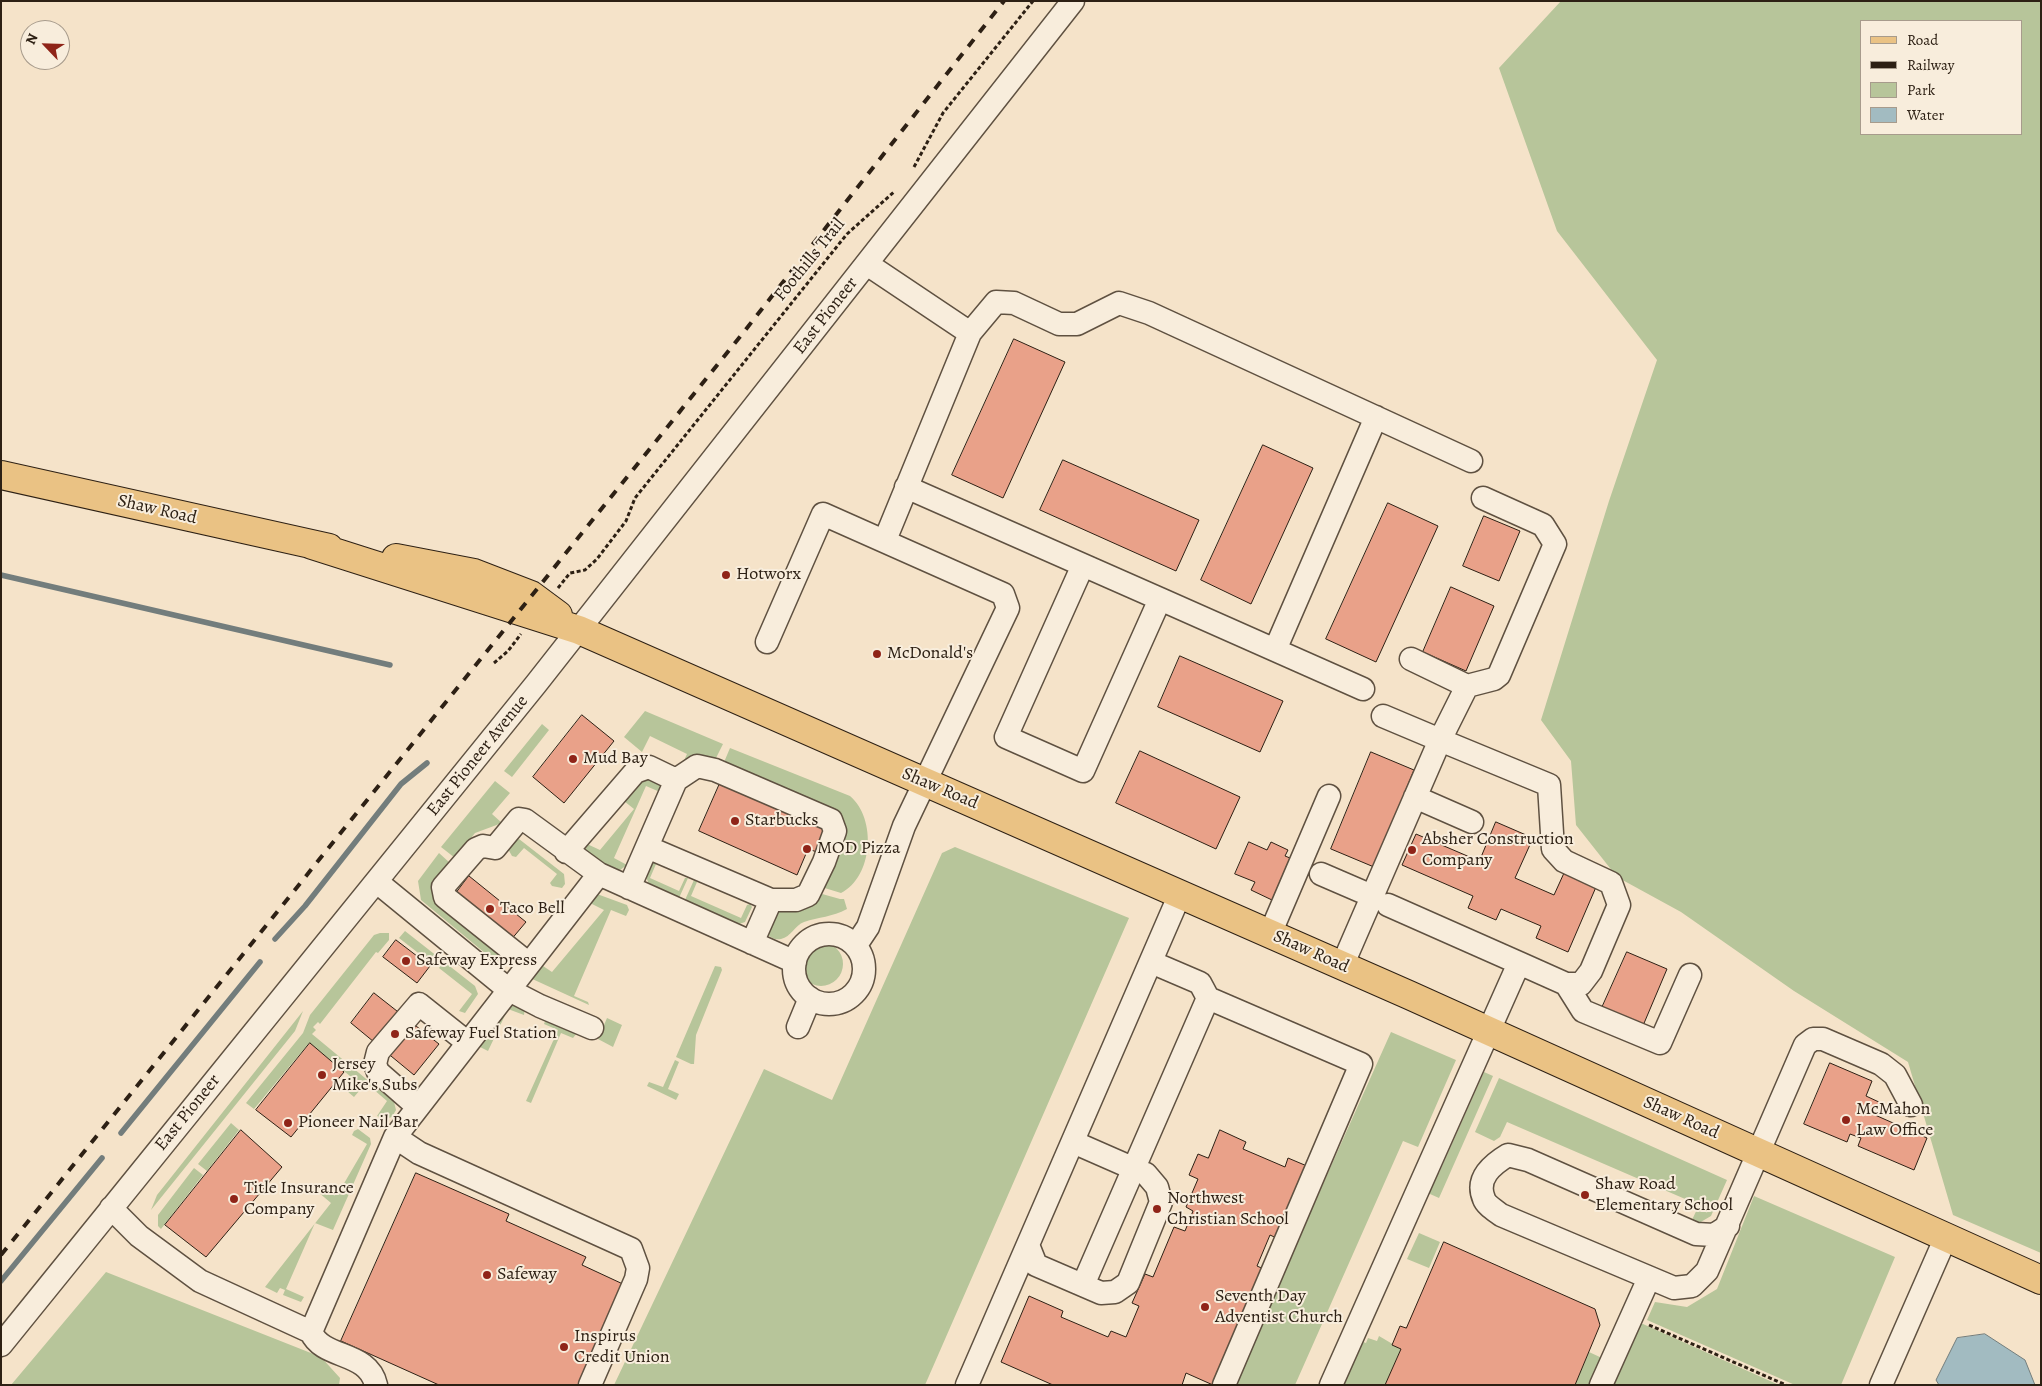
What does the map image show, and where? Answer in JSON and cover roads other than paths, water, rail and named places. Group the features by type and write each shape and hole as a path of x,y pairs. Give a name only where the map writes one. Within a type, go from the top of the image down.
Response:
{"main road":[{"name":"Shaw Road","path":"1,475 312,545 418,560 474,573 530,595 579,630 1342,966 2041,1280"}],"street":[{"name":"East Pioneer","path":"579,630 1073,1"},
{"path":"867,264 970,333"},
{"path":"884,540 970,333 996,302 1014,303 1058,324 1076,324 1119,302 1149,313 1471,461"},
{"path":"1275,650 1376,416"},
{"path":"906,487 1363,689"},
{"path":"1411,659 1467,686 1499,676 1554,544 1542,525 1483,498"},
{"path":"767,642 823,514 1004,594 1008,608 904,826 868,927 856,945"},
{"path":"1083,565 1006,737 1083,771 1160,599"},
{"name":"East Pioneer Avenue","path":"377,882 579,630"},
{"path":"1342,966 1380,900 1416,797 1440,740 1467,686"},
{"path":"1321,874 1566,984 1581,984 1591,971 1619,905 1611,883 1564,861 1553,849 1549,784 1383,716"},
{"path":"629,888 676,780 697,766 715,770 831,820 835,831 824,862 808,895 796,900 771,900 647,847"},
{"path":"566,852 635,772 649,768 676,780"},
{"path":"1270,934 1328,796"},
{"path":"1416,797 1472,822"},
{"path":"529,964 445,897 443,887 476,849 483,846 495,848 519,819 525,820 566,852 599,874 795,962"},
{"path":"311,1332 395,1137 599,874"},
{"name":"East Pioneer","path":"1,1345 377,882"},
{"path":"377,882 509,990 540,1006 592,1028"},
{"path":"969,1384 1180,894"},
{"path":"752,943 771,900"},
{"path":"825,934 836,934 856,945 869,986 840,1003 828,1004 810,998 798,986 794,974 795,962 805,943 825,934"},
{"path":"1151,962 1200,983 1208,998 1362,1064 1224,1385"},
{"path":"1331,1385 1519,964"},
{"path":"1566,984 1583,1011 1660,1044 1690,975"},
{"path":"798,1027 810,998"},
{"path":"1082,1285 1208,998"},
{"path":"418,1106 378,1072 375,1064 378,1052 419,1004 468,1043"},
{"path":"1728,1226 1714,1235 1696,1234 1528,1160 1508,1155 1489,1166 1481,1185 1484,1200 1501,1215 1674,1288 1692,1286 1707,1271 1728,1226 1805,1045 1814,1039 1823,1039 1881,1064 1896,1076 1911,1105"},
{"path":"395,1137 419,1153 631,1249 638,1268 636,1279 590,1385"},
{"path":"1028,1245 1036,1265 1100,1293 1114,1292 1128,1283 1161,1202 1157,1187 1146,1174 1073,1142"},
{"path":"111,1208 139,1236 200,1281 311,1332 319,1343 367,1366 374,1375 376,1385"},
{"path":"1881,1385 1946,1237"},
{"path":"1601,1385 1649,1278"}],"water":[{"path":"1985,1334 2025,1360 2035,1385 1939,1385 1936,1380 1957,1338"}],"waterway":[{"path":"1,575 390,665"},
{"path":"275,939 305,906 401,784 427,763"},
{"path":"121,1133 260,962"},
{"path":"1,1281 102,1158"}],"railway":[{"path":"1,1255 743,333 1004,1"}],"place":[{"name":"Hotworx","path":"726,575"},
{"name":"McDonald's","path":"877,654"},
{"name":"Mud Bay","path":"573,759"},
{"name":"Starbucks","path":"735,821"},
{"name":"MOD Pizza","path":"807,849"},
{"name":"Absher Construction Company","path":"1412,850"},
{"name":"Taco Bell","path":"490,909"},
{"name":"Safeway Express","path":"406,961"},
{"name":"Safeway Fuel Station","path":"395,1034"},
{"name":"Jersey Mike's Subs","path":"322,1075"},
{"name":"McMahon Law Office","path":"1846,1120"},
{"name":"Pioneer Nail Bar","path":"288,1123"},
{"name":"Shaw Road Elementary School","path":"1585,1195"},
{"name":"Title Insurance Company","path":"234,1199"},
{"name":"Northwest Christian School","path":"1157,1209"},
{"name":"Safeway","path":"487,1275"},
{"name":"Seventh Day Adventist Church","path":"1205,1307"},
{"name":"Inspirus Credit Union","path":"564,1347"}]}
